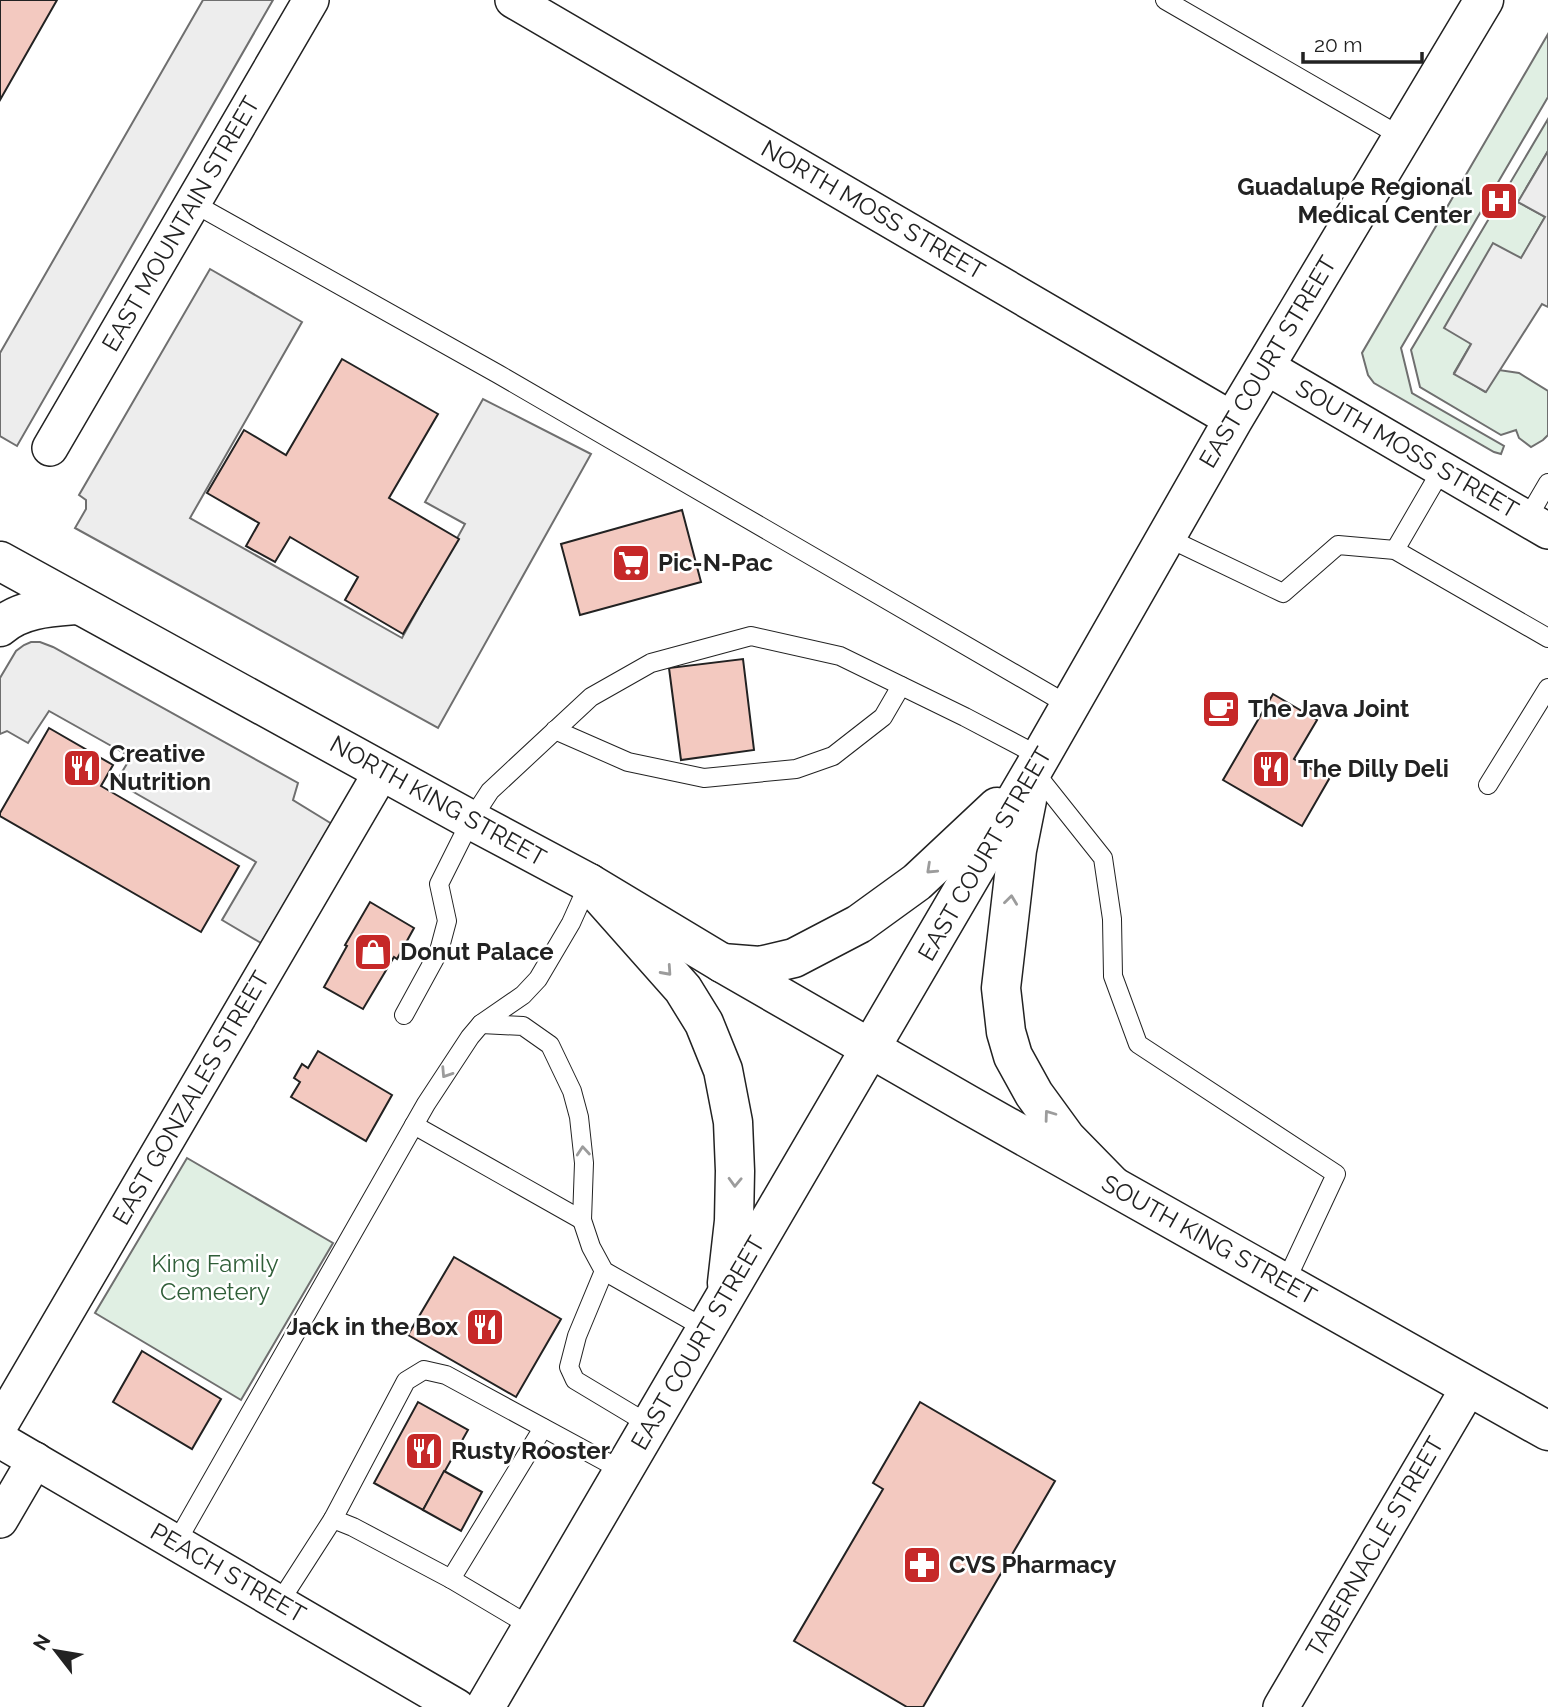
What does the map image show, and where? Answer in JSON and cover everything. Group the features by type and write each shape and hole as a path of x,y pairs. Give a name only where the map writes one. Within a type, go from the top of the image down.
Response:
{"main road":[{"name":"EAST COURT STREET","path":"485,1707 1037,764 1233,420 1484,0"},
{"name":"NORTH KING STREET","path":"0,561 589,883 871,1049"},
{"path":"0,627 20,615 43,608 78,605"},
{"path":"722,962 760,965 794,958 859,924 917,882 978,825 1037,764"},
{"path":"1037,764 1017,850 1001,988 1006,1032 1013,1056 1034,1094 1066,1139 1111,1184"},
{"path":"589,883 683,989 704,1023 723,1070 733,1122 736,1171 726,1294"},
{"name":"SOUTH KING STREET","path":"871,1049 1548,1431"}],"street":[{"name":"EAST MOUNTAIN STREET","path":"50,448 311,0"},
{"name":"NORTH MOSS STREET","path":"513,0 1233,420"},
{"name":"SOUTH MOSS STREET","path":"1265,366 1537,525"},
{"name":"EAST GONZALES STREET","path":"0,1425 382,771"},
{"name":"TABERNACLE STREET","path":"1281,1707 1469,1387"},
{"name":"PEACH STREET","path":"0,1440 457,1707"},
{"path":"0,1520 35,1460"}],"lane":[{"path":"1165,0 1402,137"},
{"path":"193,203 499,374 1070,706"},
{"path":"1395,550 1442,469"},
{"path":"1537,525 1548,483"},
{"path":"1166,537 1283,593 1338,545 1395,550 1548,638"},
{"path":"404,1015 439,951 447,921 439,884 471,820 490,791 591,697 651,663 751,636 841,656 901,686 1037,764 1103,858 1112,919 1113,976 1138,1044 1336,1174 1285,1283"},
{"path":"555,730 628,762 704,778 796,769 833,756 883,717 901,686"},
{"path":"1488,785 1548,688"},
{"path":"176,1543 414,1125 481,1024 523,995 538,979 571,923 589,883"},
{"path":"481,1024 523,1026 550,1045 572,1091 579,1117 584,1163 582,1220 591,1247 604,1271 706,1329"},
{"path":"414,1125 582,1220"},
{"path":"604,1271 577,1336 569,1367 575,1380 650,1425"},
{"path":"279,1603 333,1519 406,1381 424,1370 446,1375 623,1471"},
{"path":"451,1579 543,1428"},
{"path":"333,1519 451,1579 532,1627"}],"green space":[{"path":"1548,34 1548,97 1401,348 1412,393 1504,446 1501,454 1374,383 1368,375 1362,353"},
{"path":"1548,119 1548,151 1518,202 1545,217 1521,259 1493,244 1471,344 1454,373 1485,392 1499,370 1519,373 1548,391 1548,435 1531,447 1519,438 1516,430 1501,435 1420,387 1411,350"},
{"name":"King Family Cemetery","path":"187,1158 333,1243 241,1400 95,1313"}],"shaded area":[{"path":"203,0 273,0 17,446 0,436 0,353"},
{"path":"1548,151 1548,307 1542,304 1486,392 1454,374 1471,344 1444,328 1493,243 1521,258 1545,217 1518,202"},
{"path":"210,269 302,322 190,518 402,638 465,524 425,502 483,399 591,454 438,728 75,528 86,509 86,500 79,495"},
{"path":"31,642 53,647 298,783 293,800 332,824 261,943 222,920 256,862 116,782 131,757 49,711 28,743 7,731 0,734 0,678 16,651"}],"building":[{"path":"0,0 57,0 0,100"},
{"path":"342,359 438,414 389,498 459,539 403,634 345,600 358,577 290,537 275,562 246,546 259,523 207,493 244,430 286,455"},
{"name":"Pic-N-Pac","path":"682,510 701,582 580,615 561,544"},
{"path":"743,659 754,750 681,760 669,668"},
{"name":"The Dilly Deli","path":"1273,694 1317,720 1294,759 1329,779 1302,826 1223,780"},
{"path":"49,728 113,765 101,786 239,866 201,932 0,816"},
{"name":"Donut Palace","path":"370,902 414,928 397,959 394,957 363,1009 324,987"},
{"path":"318,1051 392,1095 366,1141 291,1097 300,1082 294,1078 302,1064 308,1068"},
{"name":"Jack in the Box","path":"454,1257 561,1319 516,1397 408,1335"},
{"path":"142,1351 221,1399 192,1449 113,1402"},
{"name":"Rusty Rooster","path":"418,1402 468,1430 423,1510 374,1483"},
{"name":"CVS Pharmacy","path":"920,1402 1055,1481 923,1707 907,1707 794,1641 883,1489 873,1483"},
{"path":"444,1471 482,1492 461,1531 423,1510"}],"place":[{"name":"Guadalupe Regional Medical Center","path":"1499,201"},
{"name":"Pic-N-Pac","path":"631,563"},
{"name":"The Java Joint","path":"1221,709"},
{"name":"Creative Nutrition","path":"82,768"},
{"name":"The Dilly Deli","path":"1271,769"},
{"name":"Donut Palace","path":"373,952"},
{"name":"Jack in the Box","path":"485,1327"},
{"name":"Rusty Rooster","path":"424,1451"},
{"name":"CVS Pharmacy","path":"922,1565"}]}
